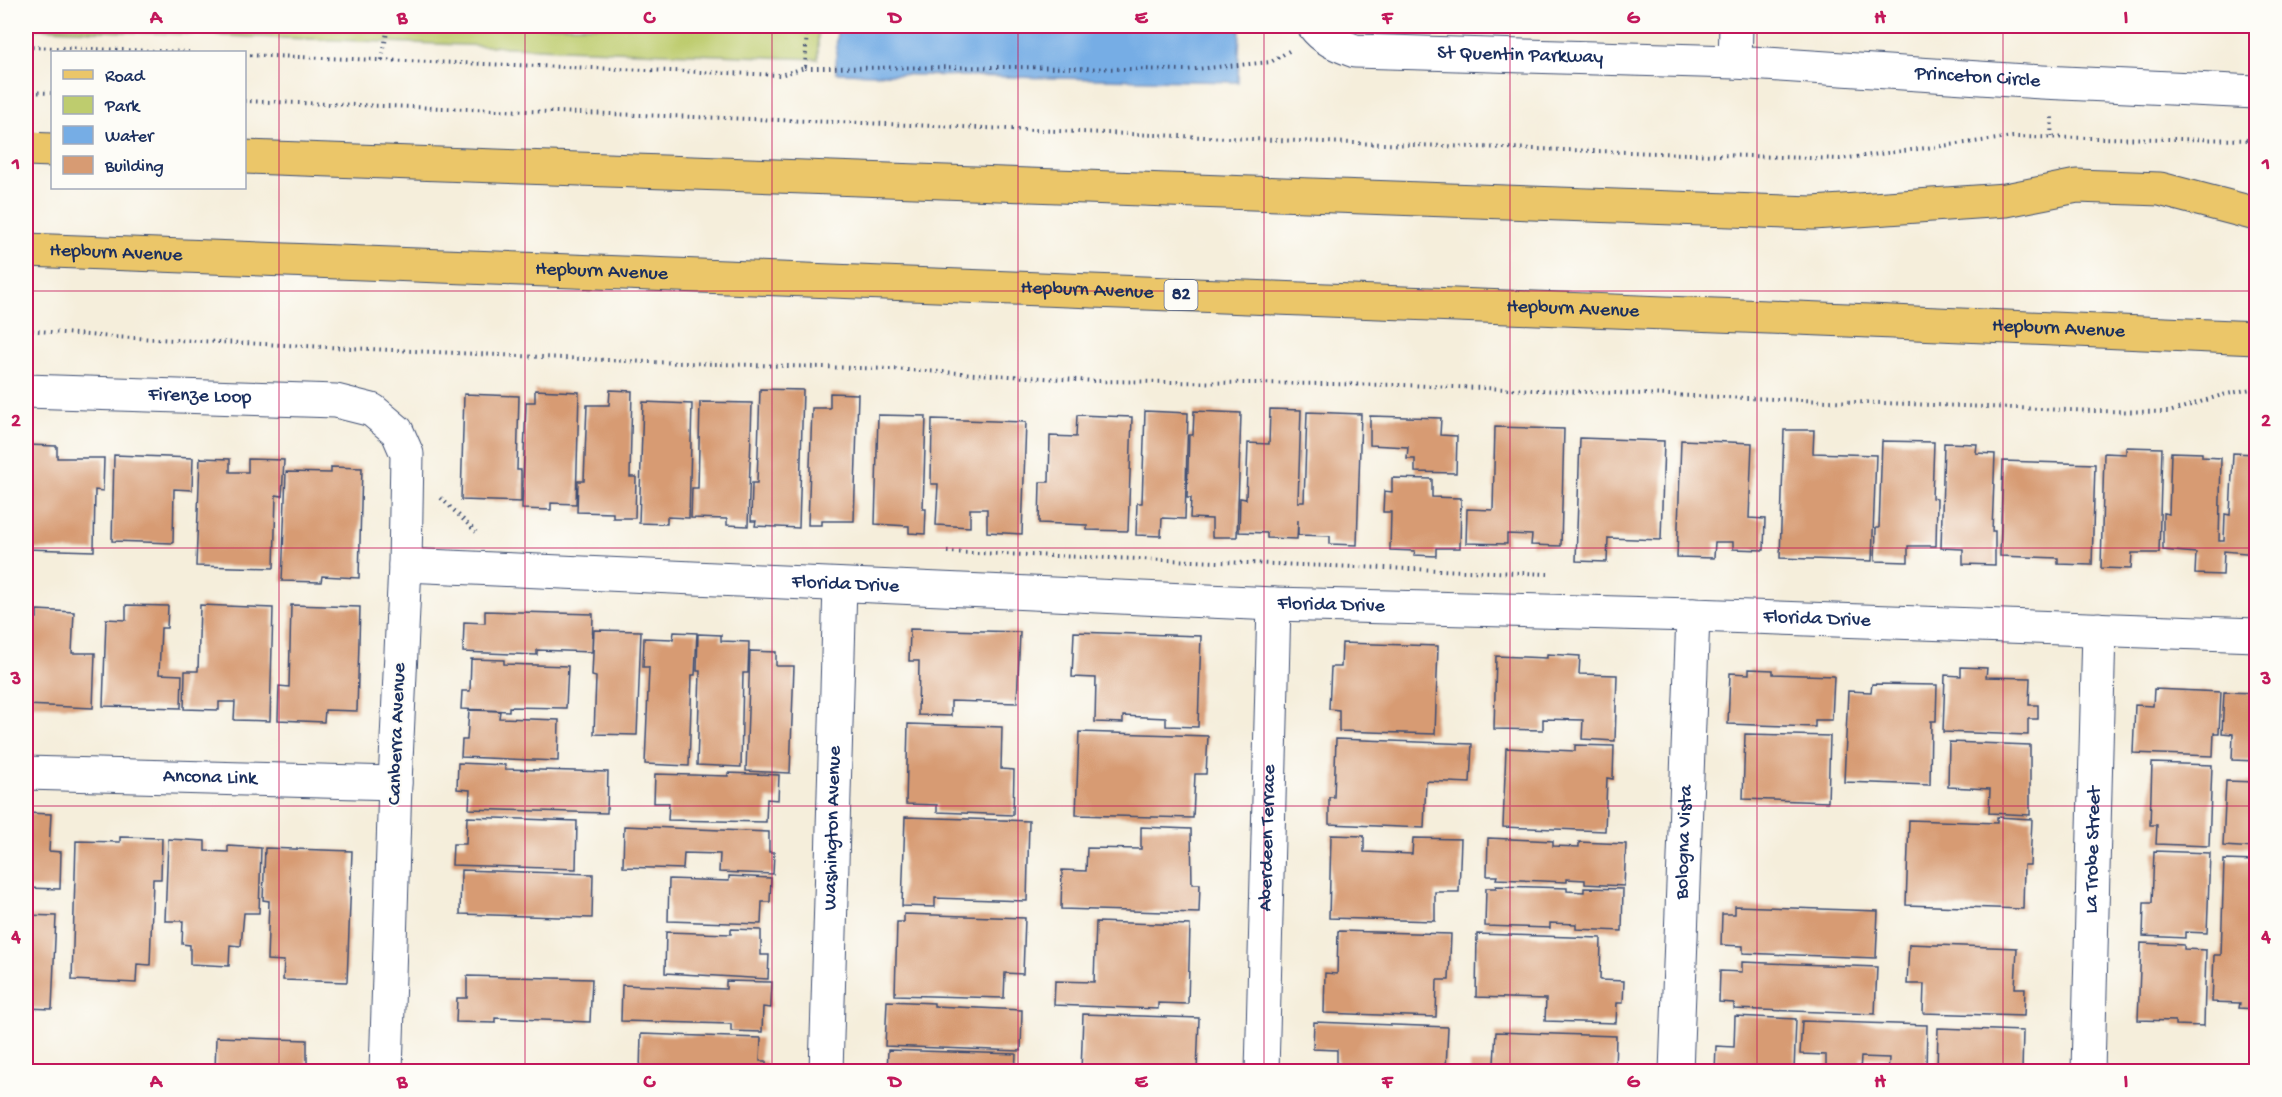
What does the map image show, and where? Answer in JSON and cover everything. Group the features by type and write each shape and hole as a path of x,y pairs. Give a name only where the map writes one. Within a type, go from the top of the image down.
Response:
{"main road":[{"path":"26,149 51,150"},
{"path":"246,157 1813,213 2006,200 2077,186 2160,189 2256,214"},
{"name":"Hepburn Avenue","path":"26,250 2256,338"}],"street":[{"path":"1735,62 1736,26"},
{"name":"St Quentin Parkway","path":"1317,29 1334,44 1354,51 1735,62"},
{"name":"Princeton Circle","path":"1735,62 2042,82 2256,92"},
{"name":"Firenze Loop","path":"26,391 336,401 372,410"},
{"name":"Canberra Avenue","path":"372,410 397,431 407,454 386,1071"},
{"name":"Florida Drive","path":"405,565 1274,604 2256,634"},
{"name":"Washington Avenue","path":"826,1071 840,585"},
{"name":"Aberdeen Terrace","path":"1262,1071 1274,604"},
{"name":"Bologna Vista","path":"1676,1071 1693,615"},
{"name":"La Trobe Street","path":"2088,1071 2099,629"},
{"name":"Ancona Link","path":"26,773 395,783"}],"path":[{"path":"382,60 388,26"},
{"path":"805,68 807,26"},
{"path":"246,55 780,75 805,68 1014,67 1185,70 1271,62 1317,29"},
{"path":"26,47 156,51"},
{"path":"26,92 51,93"},
{"path":"246,101 1840,159 2013,137 2256,140"},
{"path":"26,330 113,337 649,362 891,369 1095,381 1402,385 2095,411 2169,412 2222,395 2256,388"},
{"path":"407,473 441,475 441,498 479,535"},
{"path":"944,552 1552,574"}],"green space":[{"path":"26,26 818,26 818,59 26,28"}],"water":[{"path":"837,26 1240,26 1238,82 836,73"}],"building":[{"path":"760,389 803,390 799,528 755,526 756,521 751,521 752,483 757,483"},
{"path":"535,390 579,392 576,504 551,503 551,510 522,509 526,402 535,402"},
{"path":"610,390 632,391 630,477 636,477 635,518 613,518 613,513 577,512 578,481 584,481 587,405 609,405"},
{"path":"830,393 858,394 854,521 822,521 822,525 808,525 812,408 830,408"},
{"path":"464,394 519,396 517,470 521,470 521,502 461,500"},
{"path":"643,402 692,404 689,518 667,517 667,524 639,523"},
{"path":"700,402 752,403 748,526 727,525 727,519 691,518 692,488 698,488"},
{"path":"1270,409 1301,410 1298,502 1304,502 1307,412 1361,414 1357,545 1330,544 1330,536 1298,535 1298,520 1297,539 1267,538 1267,533 1239,532 1240,498 1246,499 1248,443 1269,444"},
{"path":"1145,411 1188,413 1185,519 1162,518 1161,536 1136,535 1137,503 1142,503"},
{"path":"1194,411 1241,413 1237,537 1212,537 1212,519 1190,518 1191,498 1187,498 1189,435 1193,435"},
{"path":"878,415 926,416 923,509 926,509 925,534 909,533 909,526 875,524"},
{"path":"1077,415 1132,417 1128,531 1087,530 1087,525 1039,523 1040,482 1049,482 1050,436 1076,437"},
{"path":"1370,416 1441,418 1440,435 1457,436 1456,473 1415,472 1415,459 1407,459 1408,447 1370,445"},
{"path":"932,419 1026,422 1022,534 987,532 987,509 970,509 970,527 936,525 938,484 931,484"},
{"path":"1495,427 1564,429 1561,546 1531,545 1532,535 1507,534 1507,544 1466,543 1467,509 1493,510"},
{"path":"1784,430 1814,430 1813,453 1876,455 1872,561 1780,558"},
{"path":"1580,438 1664,441 1661,540 1608,538 1607,562 1576,561"},
{"path":"1681,440 1752,443 1749,518 1765,519 1764,550 1733,549 1733,542 1715,542 1714,558 1677,557"},
{"path":"1882,441 1934,442 1932,498 1937,499 1936,546 1908,546 1908,562 1875,561 1876,528 1879,528"},
{"path":"1944,443 1977,444 1976,453 1995,454 1992,531 1995,531 1995,565 1963,564 1963,549 1941,548"},
{"path":"26,445 57,446 57,458 104,458 103,491 95,490 94,551 26,549"},
{"path":"2126,447 2162,448 2159,553 2132,553 2131,569 2101,568 2104,453 2126,454"},
{"path":"2171,452 2202,453 2202,457 2221,458 2219,541 2224,541 2225,514 2230,515 2233,453 2256,454 2256,554 2224,551 2223,575 2195,574 2196,553 2163,550 2163,513 2169,514"},
{"path":"114,455 193,458 192,490 174,489 173,543 112,541"},
{"path":"200,458 230,459 230,472 248,472 248,459 284,460 282,496 276,495 274,568 196,566"},
{"path":"2003,461 2095,464 2092,565 2058,564 2058,558 2000,556"},
{"path":"331,467 362,468 359,578 322,576 321,582 282,581 286,472 331,473"},
{"path":"1392,478 1432,479 1432,497 1461,498 1460,548 1436,548 1436,556 1414,555 1415,551 1390,550 1391,512 1383,512 1384,491 1392,492"},
{"path":"126,605 168,606 167,628 161,628 159,674 182,675 181,708 103,706 106,619 126,620"},
{"path":"200,605 273,608 270,721 234,720 235,702 219,702 219,710 184,709 185,671 198,671"},
{"path":"291,605 360,607 357,711 325,710 324,722 278,720 279,686 289,687"},
{"path":"37,610 74,612 72,653 95,653 93,708 26,705 26,618 37,618"},
{"path":"485,611 593,614 592,652 537,650 537,655 463,652 464,622 485,623"},
{"path":"910,629 1020,632 1017,703 951,701 951,716 918,715 919,661 909,661"},
{"path":"594,630 641,631 637,735 594,734 596,677 592,676"},
{"path":"674,632 697,633 695,675 692,675 689,766 645,764 649,667 643,667 644,638 673,639"},
{"path":"1074,632 1201,636 1198,727 1166,726 1166,718 1123,716 1123,723 1095,722 1096,678 1072,677"},
{"path":"698,634 721,635 721,641 749,642 748,673 743,673 741,767 697,765 700,671 697,671"},
{"path":"1342,643 1438,646 1435,734 1339,731 1339,710 1329,709 1331,667 1341,667"},
{"path":"750,651 776,652 776,666 794,666 790,773 746,771"},
{"path":"1547,654 1580,656 1579,674 1617,675 1615,741 1582,739 1583,720 1543,719 1543,730 1494,729 1496,656 1547,658"},
{"path":"471,659 504,660 504,664 568,666 566,708 509,707 509,711 461,709 462,691 470,691"},
{"path":"1961,667 1987,668 1986,677 2030,678 2029,705 2038,705 2038,719 2028,719 2028,735 1943,732 1945,675 1961,676"},
{"path":"1749,669 1773,670 1773,674 1834,676 1832,720 1815,720 1815,727 1728,724 1730,673 1749,674"},
{"path":"1872,684 1937,685 1936,721 1931,721 1930,785 1844,782 1848,691 1871,692"},
{"path":"2154,689 2221,692 2219,733 2214,733 2213,756 2133,753 2135,705 2153,706"},
{"path":"2224,692 2256,693 2256,761 2232,760 2233,734 2222,733"},
{"path":"469,710 500,711 499,718 559,720 558,761 461,757 462,740 467,740"},
{"path":"908,724 1002,727 1001,769 1014,770 1013,815 937,812 937,805 906,804"},
{"path":"1079,732 1208,736 1206,774 1195,774 1193,818 1076,815"},
{"path":"1745,734 1830,736 1828,802 1743,799"},
{"path":"1336,739 1472,744 1470,783 1426,781 1424,828 1329,824 1329,797 1334,797"},
{"path":"1949,742 2030,745 2030,815 1989,813 1990,789 1948,787"},
{"path":"1575,745 1614,746 1613,779 1607,778 1605,831 1503,827 1506,748 1575,751"},
{"path":"458,763 505,765 505,769 608,772 607,813 469,809 470,790 457,789"},
{"path":"2152,763 2212,765 2209,846 2156,844 2157,825 2150,825"},
{"path":"728,773 779,775 778,800 767,799 766,822 668,820 669,803 654,803 655,774 728,776"},
{"path":"2226,781 2256,782 2256,848 2223,846"},
{"path":"26,813 51,814 49,851 61,852 60,889 26,888"},
{"path":"467,817 577,821 576,869 452,865 453,844 466,844"},
{"path":"905,817 1029,821 1027,901 935,898 935,907 902,906"},
{"path":"1997,817 2032,819 2030,865 2024,865 2023,909 1906,905 1909,820 1997,823"},
{"path":"624,826 769,832 769,852 774,852 773,874 719,872 720,854 684,853 683,869 623,867"},
{"path":"1141,827 1191,829 1192,884 1200,884 1199,913 1061,909 1062,870 1086,871 1087,848 1141,849"},
{"path":"1331,835 1364,836 1364,852 1412,854 1413,838 1461,839 1459,892 1435,892 1435,921 1329,918"},
{"path":"120,837 162,838 161,879 153,879 150,965 137,964 136,983 72,980 76,841 120,842"},
{"path":"1488,838 1553,841 1553,846 1579,847 1579,842 1626,844 1624,886 1585,884 1585,880 1567,879 1567,882 1496,879 1497,876 1487,876"},
{"path":"168,839 205,841 205,851 228,852 228,846 261,848 259,913 244,913 241,946 230,945 229,966 190,964 190,945 182,944 183,921 165,921"},
{"path":"265,848 352,851 347,982 283,980 284,961 267,960 269,901 263,900"},
{"path":"2154,851 2210,853 2207,933 2185,932 2185,938 2143,936 2144,903 2152,903"},
{"path":"2224,860 2256,861 2256,1009 2239,1008 2240,1003 2212,1002 2214,955 2221,955"},
{"path":"461,870 593,874 592,918 460,914"},
{"path":"729,876 771,878 770,902 762,902 761,924 668,921 669,879 729,881"},
{"path":"1496,886 1567,888 1567,891 1584,892 1584,888 1623,889 1622,931 1576,929 1576,924 1550,923 1550,928 1485,926 1486,888 1496,888"},
{"path":"1735,906 1878,911 1876,958 1743,953 1743,946 1721,945 1722,914 1735,914"},
{"path":"904,914 1025,918 1023,974 1005,973 1004,998 895,995 897,922 904,922"},
{"path":"26,915 56,916 52,1009 26,1008"},
{"path":"1096,922 1190,925 1188,1004 1158,1003 1158,1009 1054,1005 1055,981 1094,982"},
{"path":"731,929 761,930 761,955 769,955 768,979 665,973 666,932 731,934"},
{"path":"1338,931 1451,934 1449,980 1437,980 1436,1017 1324,1013 1325,973 1337,974"},
{"path":"1477,934 1601,938 1600,980 1624,981 1623,1003 1617,1003 1616,1023 1545,1021 1546,999 1476,997"},
{"path":"2141,943 2184,945 2184,949 2206,950 2204,1026 2175,1025 2175,1021 2138,1020"},
{"path":"1909,944 2017,948 2015,988 2025,988 2024,1016 1923,1013 1924,984 1907,984"},
{"path":"1742,962 1877,967 1875,1014 1734,1009 1734,1003 1719,1002 1720,971 1742,972"},
{"path":"467,976 592,979 590,1022 495,1018 495,1023 456,1022 457,998 467,998"},
{"path":"726,981 772,982 771,1008 763,1007 762,1032 731,1031 731,1024 621,1021 622,985 726,989"},
{"path":"887,1001 934,1003 934,1006 1022,1010 1021,1051 885,1046"},
{"path":"1083,1014 1199,1018 1197,1072 1081,1072"},
{"path":"1735,1016 1796,1019 1794,1072 1715,1072 1716,1046 1734,1047"},
{"path":"1802,1021 1927,1025 1926,1072 1888,1072 1889,1058 1861,1057 1860,1072 1826,1072 1826,1055 1800,1054"},
{"path":"1314,1022 1448,1027 1446,1068 1337,1064 1337,1050 1313,1049"},
{"path":"1938,1028 2023,1031 2022,1072 1937,1072"},
{"path":"1496,1032 1616,1036 1615,1072 1470,1072 1470,1063 1494,1063"},
{"path":"641,1034 761,1038 760,1061 766,1061 766,1072 640,1072"},
{"path":"216,1037 307,1040 307,1072 215,1072"},
{"path":"888,1050 1016,1054 1015,1072 887,1072"}]}
